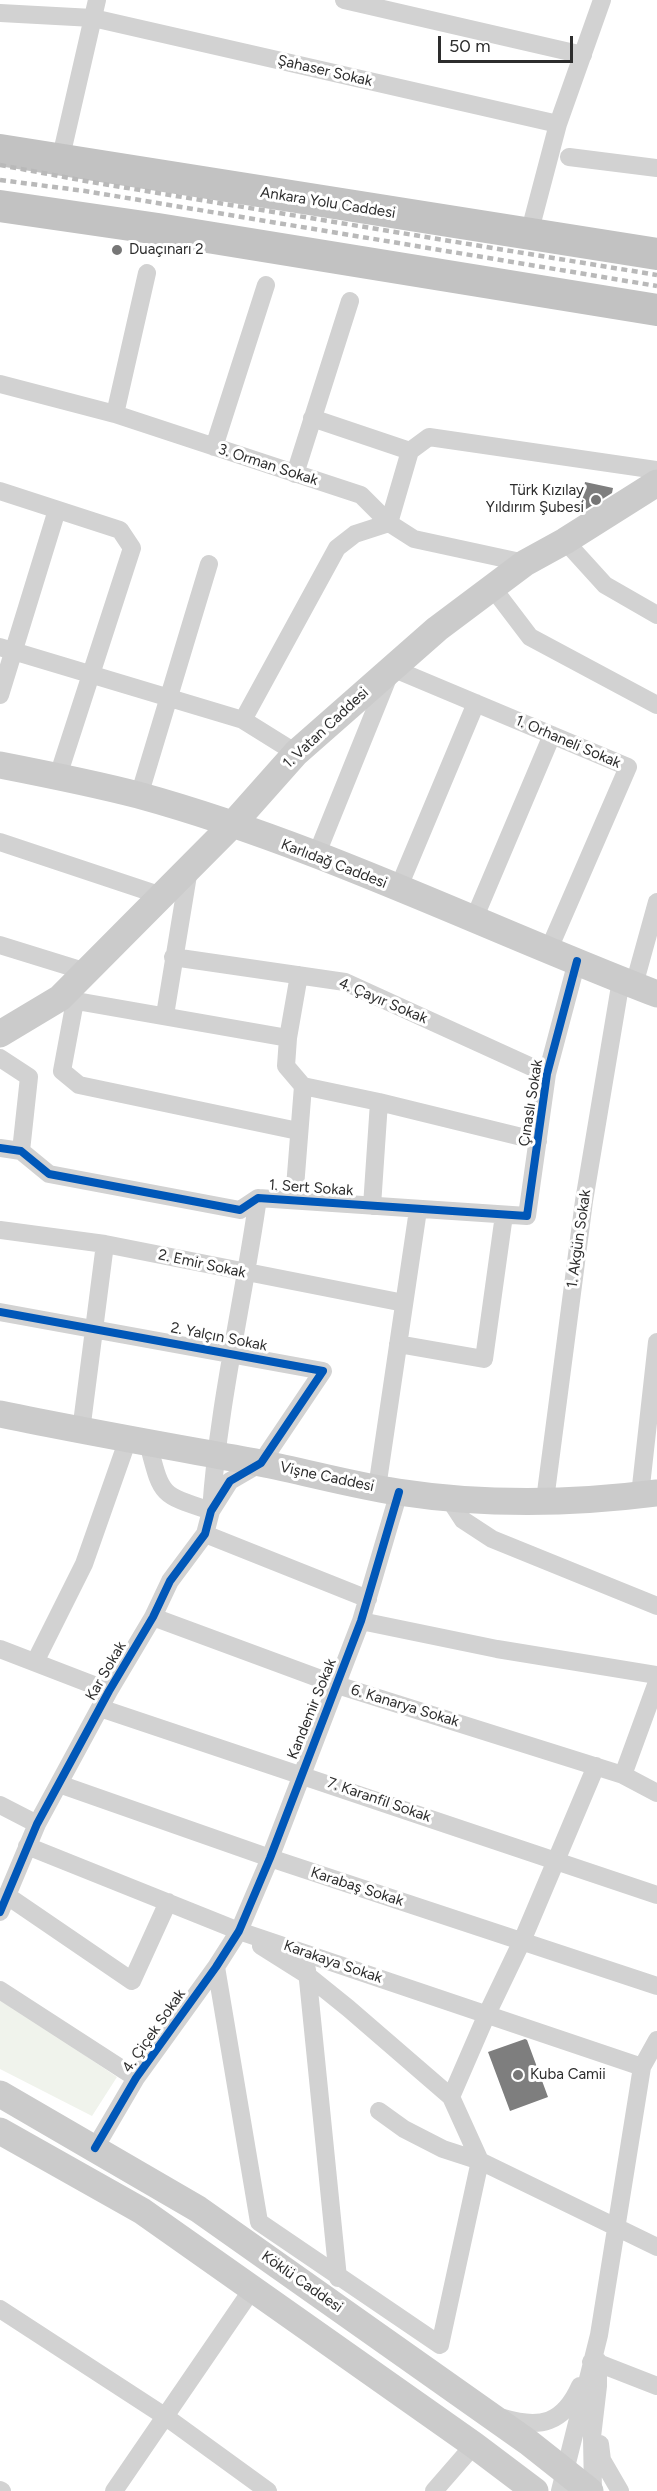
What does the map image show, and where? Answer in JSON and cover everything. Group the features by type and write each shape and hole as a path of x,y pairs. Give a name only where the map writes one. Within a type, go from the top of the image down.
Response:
{"highway":[{"name":"Ankara Yolu Caddesi","path":"0,150 657,254"},
{"path":"0,206 158,229 657,310"}],"main road":[{"name":"1. Vatan Caddesi","path":"2,1030 68,999 87,972 232,825 296,753 437,629 525,563 565,541 657,483"},
{"name":"Karlıdağ Caddesi","path":"0,765 58,776 139,796 232,825 316,856 637,986"},
{"name":"Vişne Caddesi","path":"0,1414 261,1463 388,1490 448,1497 545,1500 592,1500 648,1494"},
{"name":"Köklü Caddesi","path":"0,2094 198,2209 489,2414 563,2481 592,2491"},
{"path":"0,2131 142,2211 474,2445 527,2487"}],"street":[{"path":"344,0 583,55"},
{"path":"529,234 558,124 602,0"},
{"path":"60,161 95,9"},
{"name":"Şahaser Sokak","path":"0,13 95,9 558,124"},
{"path":"569,158 657,168"},
{"path":"115,414 147,273"},
{"path":"214,447 266,285"},
{"path":"295,474 350,301"},
{"name":"3. Orman Sokak","path":"0,384 115,414 361,495 389,524 414,539 525,563"},
{"path":"312,418 410,451"},
{"path":"243,720 337,548 355,534 389,524 410,451 429,437 657,470"},
{"path":"0,491 120,530 132,548 58,776"},
{"path":"0,694 7,649 57,510"},
{"path":"565,541 605,585 657,615"},
{"path":"139,796 209,564"},
{"path":"492,588 530,637 657,705"},
{"path":"7,649 243,720 296,753"},
{"path":"316,856 392,668"},
{"name":"1. Orhaneli Sokak","path":"392,668 628,767 549,949"},
{"path":"398,889 476,703"},
{"path":"474,919 552,735"},
{"path":"0,842 162,896"},
{"path":"165,1015 189,868"},
{"name":"1. Akgün Sokak","path":"545,1500 584,1201 657,902"},
{"path":"0,945 87,972"},
{"name":"4. Çayır Sokak","path":"173,957 345,982 547,1074"},
{"name":"Çınaslı Sokak","path":"527,1216 547,1074 577,961"},
{"path":"300,975 288,1038 286,1066 303,1086 538,1141"},
{"path":"288,1038 68,999 63,1071 79,1085 298,1131"},
{"path":"0,1059 29,1077 21,1151 0,1148"},
{"path":"294,1200 303,1086"},
{"path":"372,1206 379,1102"},
{"name":"1. Sert Sokak","path":"21,1151 49,1174 240,1210 258,1198 527,1216"},
{"name":"Kar Sokak","path":"3,1904 27,1846 109,1691 153,1617 170,1581 205,1534 212,1511 215,1455 258,1198"},
{"name":"Kandemir Sokak","path":"239,1931 270,1858 368,1599 388,1490 398,1344 418,1210"},
{"path":"398,1344 484,1359 504,1215"},
{"name":"2. Emir Sokak","path":"0,1230 105,1244 247,1274 404,1303"},
{"path":"81,1431 105,1244"},
{"name":"2. Yalçın Sokak","path":"0,1312 93,1327 323,1371 261,1463"},
{"path":"648,1494 657,1342"},
{"path":"138,1441 159,1485 172,1499 212,1511"},
{"path":"35,1662 84,1564 138,1441"},
{"name":"Kar Sokak","path":"212,1511 230,1481 261,1463"},
{"path":"448,1497 464,1520 492,1539 657,1606"},
{"path":"205,1534 368,1599"},
{"name":"6. Kanarya Sokak","path":"153,1617 337,1685 623,1775 657,1793"},
{"path":"361,1621 497,1649 657,1675"},
{"path":"0,1649 109,1691"},
{"path":"623,1775 657,1682"},
{"name":"7. Karanfil Sokak","path":"100,1708 657,1895"},
{"path":"451,2097 522,1941 596,1766"},
{"name":"Karabaş Sokak","path":"59,1784 270,1858 657,1986"},
{"path":"0,1805 38,1824"},
{"name":"Karakaya Sokak","path":"27,1846 239,1931 642,2067"},
{"path":"3,1904 132,1981 168,1902"},
{"path":"216,1968 259,2222 338,2278 440,2345 480,2161 451,2097 348,2007 307,1975 239,1931"},
{"name":"4. Çiçek Sokak","path":"95,2148 136,2078 216,1968 239,1931"},
{"path":"307,1954 307,1975 338,2278"},
{"path":"0,1990 136,2078"},
{"path":"563,2481 594,2362 642,2067 656,2043"},
{"path":"379,2111 404,2129 434,2144 480,2161 657,2247"},
{"path":"114,2491 253,2288"},
{"path":"0,2309 166,2417 268,2491"},
{"path":"489,2414 523,2424 538,2425 556,2417 575,2396 594,2362"},
{"path":"594,2362 657,2386"},
{"path":"594,2362 595,2410 602,2460 620,2491"},
{"path":"592,2491 592,2437 595,2410"},
{"path":"434,2491 474,2445"}],"shaded area":[{"path":"0,1998 117,2077 92,2116 0,2069"}],"building":[{"path":"585,482 613,488 612,493 580,513"},
{"name":"Kuba Camii","path":"525,2039 548,2097 510,2111 488,2052"}],"railway":[{"path":"0,165 657,275"},
{"path":"0,180 85,191 657,286"}],"cycle path":[{"path":"0,1148 21,1151 49,1174 240,1210 258,1198 527,1216 547,1074 577,961"},
{"path":"0,1312 323,1371 261,1463 230,1481 211,1511 205,1534 170,1581 153,1617 109,1691 37,1824 0,1912"},
{"path":"95,2148 136,2078 216,1967 239,1931 270,1858 361,1621 399,1492"}],"place":[{"name":"Duaçınarı 2","path":"117,250"},
{"name":"Türk Kızılay Yıldırım Şubesi","path":"596,500"},
{"name":"Kuba Camii","path":"518,2075"}]}
